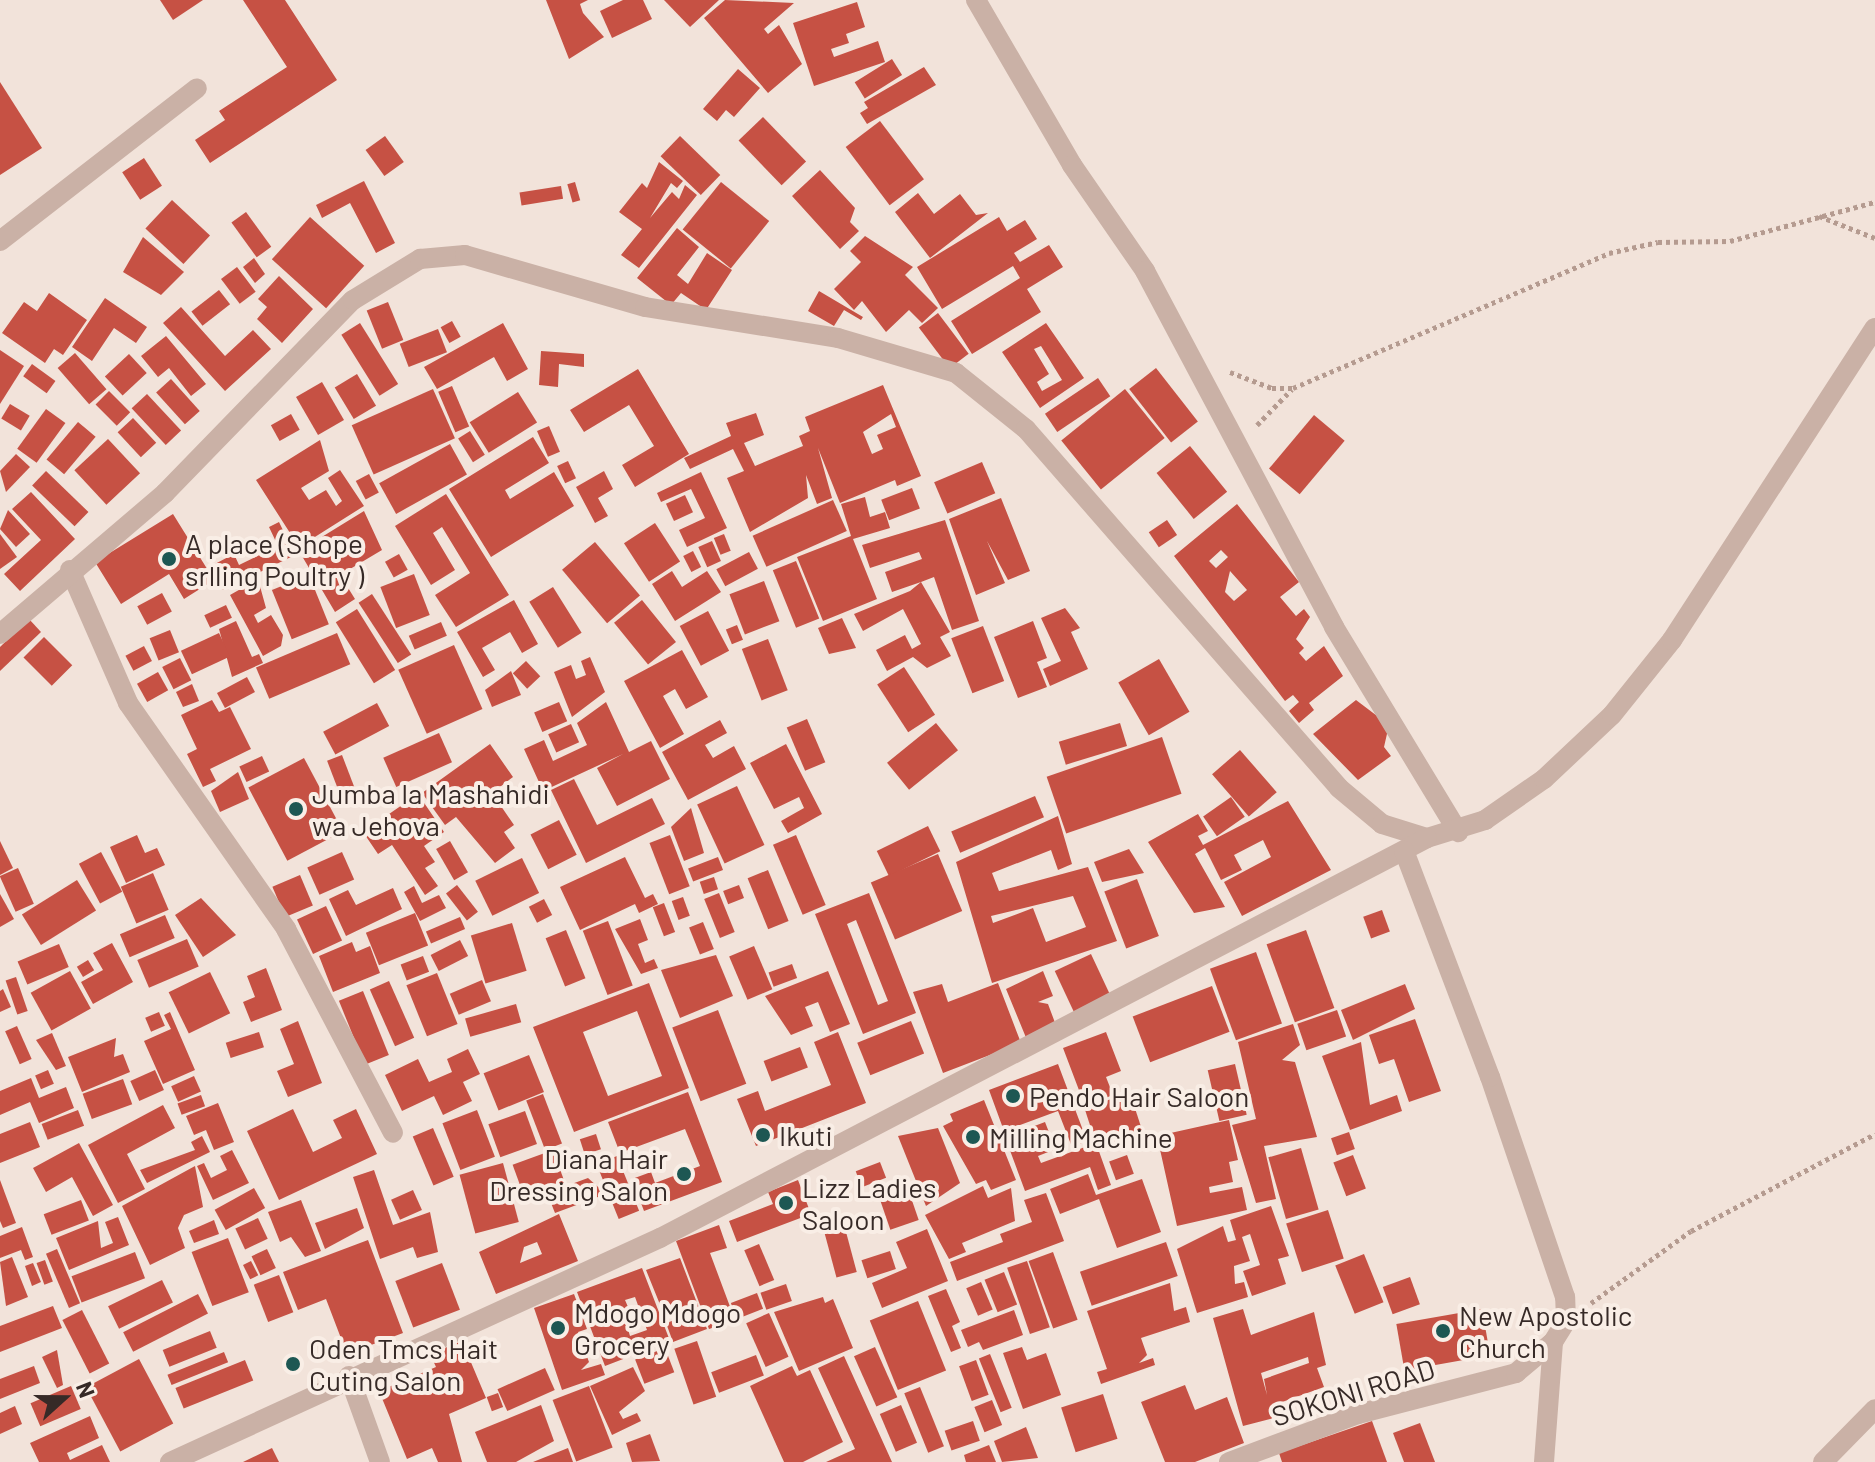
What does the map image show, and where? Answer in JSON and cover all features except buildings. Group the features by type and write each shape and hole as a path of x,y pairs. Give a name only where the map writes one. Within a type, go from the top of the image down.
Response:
{"street":[{"path":"976,0 1072,165 1145,271 1240,454 1458,832"},
{"path":"0,241 197,88"},
{"path":"0,634 70,570 165,493 353,300 420,259 465,255 645,307 838,338 956,373 1026,429 1339,788 1382,824 1427,838"},
{"path":"170,1462 349,1376 648,1244 883,1127 1427,838 1458,832 1544,779 1612,715 1672,640 1875,328"},
{"path":"70,570 128,703 286,929 393,1133"},
{"path":"1404,851 1490,1077 1565,1297 1566,1321"},
{"name":"SOKONI ROAD","path":"1229,1462 1358,1414 1516,1373 1553,1342 1566,1321"},
{"path":"1544,1462 1553,1342"},
{"path":"349,1376 380,1462"},
{"path":"1823,1462 1875,1409"}],"path":[{"path":"1240,454 1293,388 1609,253 1658,242 1730,241 1875,202"},
{"path":"1818,216 1875,238"},
{"path":"1183,348 1253,383 1293,388"},
{"path":"1566,1321 1691,1231 1875,1134"}],"place":[{"name":"A place (Shope srlling Poultry )","path":"169,559"},
{"name":"Jumba la Mashahidi wa Jehova","path":"296,809"},
{"name":"Pendo Hair Saloon","path":"1013,1096"},
{"name":"Ikuti","path":"763,1135"},
{"name":"Milling Machine","path":"973,1137"},
{"name":"Diana Hair Dressing Salon","path":"684,1174"},
{"name":"Lizz Ladies Saloon","path":"786,1203"},
{"name":"Mdogo Mdogo Grocery","path":"558,1328"},
{"name":"New Apostolic Church","path":"1443,1331"},
{"name":"Oden Tmcs Hait Cuting Salon","path":"293,1364"}]}
